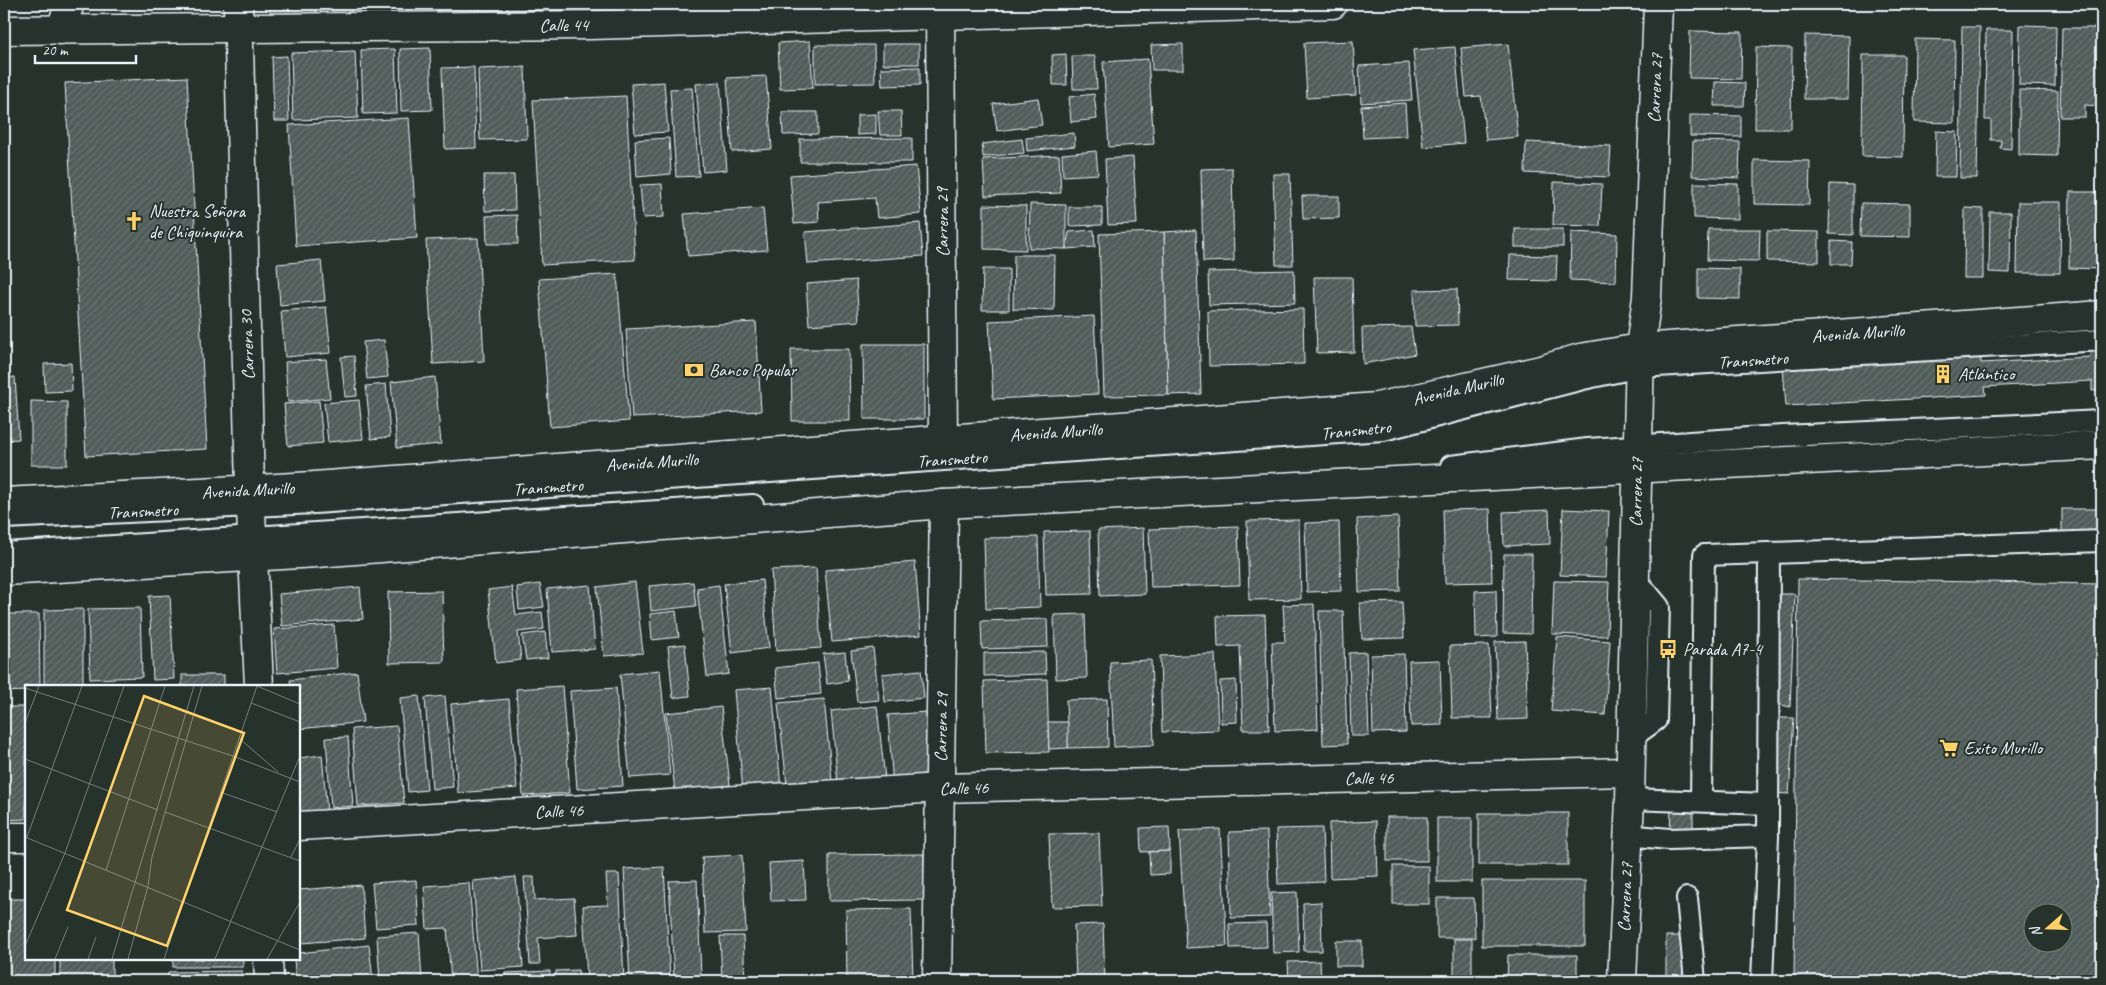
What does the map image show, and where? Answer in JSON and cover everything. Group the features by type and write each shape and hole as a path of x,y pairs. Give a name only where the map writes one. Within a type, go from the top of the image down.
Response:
{"street":[{"path":"60,30 70,4"},
{"name":"Calle 44","path":"4,30 60,30 238,16 590,14 1333,4"},
{"name":"Carrera 27","path":"1622,981 1630,799 1640,358 1647,297 1658,4"},
{"name":"Carrera 29","path":"940,9 943,441"},
{"name":"Carrera 30","path":"238,16 250,497 259,685"},
{"name":"Avenida Murillo","path":"4,502 250,497 314,486 943,441 1377,407 1541,370 1580,358 1640,358 2102,315"},
{"path":"4,571 252,547 944,504 1637,457 2102,445"},
{"name":"Carrera 29","path":"937,981 944,504"},
{"name":"Calle 46","path":"300,826 940,788 1630,772"},
{"path":"4,837 25,837"},
{"path":"268,960 269,981"}],"lane":[{"name":"Transmetro","path":"4,518 250,497 1383,430 1583,379 1640,358 2102,340"},
{"name":"Transmetro","path":"4,553 252,547 945,493 1452,466 1588,449 1637,457 1763,437 2102,421"},
{"path":"1701,800 1704,555 2102,541"},
{"path":"1762,981 1768,836 1769,553"},
{"path":"1630,799 1701,800 1768,804"},
{"path":"1627,835 1669,839 1768,836"},
{"path":"1687,898 1695,981"}],"building":[{"path":"28,4 46,4 44,9"},
{"path":"270,4 316,4 316,18 270,18"},
{"path":"321,4 351,4 351,17 321,17"},
{"path":"356,4 392,4 392,21 356,21"},
{"path":"438,4 476,4 476,18 438,17"},
{"path":"480,4 502,4 502,17 480,17"},
{"path":"507,4 571,4 571,17 507,16"},
{"path":"602,4 672,4 672,18 602,20"},
{"path":"2020,25 2056,26 2055,86 2019,85"},
{"path":"1962,27 1980,27 1977,178 1960,178"},
{"path":"2062,28 2102,28 2102,106 2085,105 2085,117 2060,117"},
{"path":"1986,30 2013,30 2011,149 2000,148 2001,140 1991,140 1991,120 1985,120"},
{"path":"1690,31 1742,32 1741,79 1689,78"},
{"path":"1805,35 1849,36 1848,99 1804,99"},
{"path":"1915,39 1955,40 1954,123 1914,122"},
{"path":"810,41 813,88 780,89 778,43"},
{"path":"1353,41 1356,95 1307,98 1304,43"},
{"path":"883,44 919,44 919,64 883,64"},
{"path":"1183,44 1183,70 1152,70 1151,45"},
{"path":"1508,44 1518,137 1486,140 1481,96 1466,97 1461,48"},
{"path":"815,45 874,45 875,83 815,84"},
{"path":"1455,47 1464,143 1423,147 1413,50"},
{"path":"1756,47 1792,48 1791,129 1755,129"},
{"path":"430,48 432,110 401,111 400,49"},
{"path":"395,49 397,113 363,114 361,50"},
{"path":"355,51 358,118 293,120 291,53"},
{"path":"1066,54 1067,85 1053,85 1052,55"},
{"path":"1863,55 1904,55 1903,157 1862,156"},
{"path":"287,56 289,121 274,121 272,57"},
{"path":"1072,56 1095,56 1097,89 1073,89"},
{"path":"1148,59 1154,144 1109,147 1103,62"},
{"path":"1409,63 1412,100 1361,103 1359,66"},
{"path":"474,67 476,148 445,149 442,68"},
{"path":"525,67 527,139 480,140 478,69"},
{"path":"920,67 920,85 882,86 881,68"},
{"path":"766,76 772,149 732,152 727,78"},
{"name":"Nuestra Señora de Chiquinquira","path":"187,77 207,449 86,456 65,83"},
{"path":"664,82 668,132 635,134 631,84"},
{"path":"720,82 727,170 703,172 696,84"},
{"path":"1715,82 1745,83 1744,106 1714,106"},
{"path":"692,88 699,176 676,177 670,89"},
{"path":"2019,90 2058,91 2057,156 2019,155"},
{"path":"1094,94 1097,119 1071,122 1069,97"},
{"path":"626,96 635,260 542,265 533,100"},
{"path":"1038,98 1042,125 997,131 993,104"},
{"path":"1405,103 1407,136 1363,138 1361,106"},
{"path":"878,111 901,111 902,135 880,135"},
{"path":"782,112 818,112 818,134 783,135"},
{"path":"876,114 876,134 857,135 857,115"},
{"path":"1690,115 1741,116 1741,137 1690,136"},
{"path":"409,118 417,238 296,246 289,125"},
{"path":"1936,131 1957,132 1956,177 1935,177"},
{"path":"1074,133 1075,146 1027,151 1026,138"},
{"path":"669,138 671,174 637,177 635,140"},
{"path":"912,138 912,162 800,162 800,139"},
{"path":"1022,139 1024,153 983,157 982,144"},
{"path":"1693,141 1740,142 1739,178 1692,176"},
{"path":"1526,142 1611,146 1609,177 1525,173"},
{"path":"1096,151 1098,174 1063,176 1062,154"},
{"path":"1059,155 1061,193 985,196 983,159"},
{"path":"1133,157 1137,224 1108,225 1105,159"},
{"path":"1754,160 1810,161 1809,205 1754,204"},
{"path":"916,166 921,214 877,218 875,198 818,202 819,222 794,224 790,175"},
{"path":"1232,168 1234,261 1203,262 1201,169"},
{"path":"1273,174 1290,174 1293,265 1276,265"},
{"path":"484,175 514,175 515,210 485,211"},
{"path":"1554,182 1602,184 1600,226 1553,225"},
{"path":"1694,183 1738,184 1738,219 1694,218"},
{"path":"662,184 664,217 643,218 640,185"},
{"path":"1830,184 1853,185 1853,235 1829,234"},
{"path":"2070,192 2102,192 2102,269 2069,268"},
{"path":"1302,196 1339,196 1339,218 1303,219"},
{"path":"2018,202 2061,202 2060,273 2017,273"},
{"path":"1861,203 1910,204 1910,237 1860,236"},
{"path":"1030,204 1066,205 1066,249 1029,248"},
{"path":"984,205 1026,206 1026,250 984,249"},
{"path":"1069,207 1102,207 1102,225 1069,226"},
{"path":"763,208 767,250 688,256 684,214"},
{"path":"1965,208 1983,209 1983,278 1964,278"},
{"path":"1990,212 2011,212 2010,273 1989,272"},
{"path":"517,215 518,244 487,244 486,216"},
{"path":"920,223 923,256 808,264 805,232"},
{"path":"1515,229 1563,229 1563,247 1515,247"},
{"path":"1708,229 1760,229 1759,261 1707,260"},
{"path":"1094,230 1095,247 1066,249 1069,232"},
{"path":"1196,230 1201,394 1168,395 1164,232"},
{"path":"1767,231 1819,232 1819,262 1767,261"},
{"path":"1164,232 1168,395 1104,396 1099,234"},
{"path":"1571,232 1617,234 1616,282 1570,280"},
{"path":"478,238 484,361 433,364 426,240"},
{"path":"1831,241 1852,242 1851,264 1831,264"},
{"path":"1014,255 1055,255 1054,310 1013,309"},
{"path":"1510,255 1557,256 1556,281 1509,280"},
{"path":"321,260 325,301 280,305 277,264"},
{"path":"1698,268 1740,269 1740,299 1698,298"},
{"path":"983,269 1009,269 1009,310 982,310"},
{"path":"1294,270 1295,303 1209,305 1208,272"},
{"path":"617,274 629,421 550,427 539,279"},
{"path":"1314,277 1352,277 1354,352 1317,353"},
{"path":"856,280 859,321 809,325 806,284"},
{"path":"1457,289 1458,325 1415,326 1414,290"},
{"path":"326,307 331,353 285,357 281,311"},
{"path":"1303,309 1304,364 1209,366 1208,311"},
{"path":"1094,316 1098,394 993,399 989,321"},
{"name":"Banco Popular","path":"756,322 761,411 632,418 626,329"},
{"path":"1411,327 1415,354 1363,364 1362,328"},
{"path":"384,340 388,377 367,379 363,342"},
{"path":"863,344 924,344 924,419 864,419"},
{"path":"791,349 849,349 850,421 792,421"},
{"name":"Atlántico","path":"2089,350 2102,350 2102,390 2092,391 2092,381 1985,387 1986,395 1786,406 1783,368 1981,356 1981,363 2090,357"},
{"path":"354,356 357,396 345,397 341,357"},
{"path":"326,359 330,398 288,402 285,362"},
{"path":"71,363 72,391 45,392 44,364"},
{"path":"15,377 19,439 4,440 4,378"},
{"path":"435,377 441,444 397,448 391,382"},
{"path":"386,384 390,437 371,439 366,386"},
{"path":"359,400 363,439 328,442 324,403"},
{"path":"31,401 67,402 67,465 31,465"},
{"path":"319,401 323,443 288,446 284,404"},
{"path":"1490,509 1492,582 1445,583 1443,510"},
{"path":"1563,509 1609,511 1606,577 1560,575"},
{"path":"2062,509 2102,509 2102,532 2062,532"},
{"path":"1549,510 1550,544 1504,546 1503,512"},
{"path":"1398,517 1400,591 1359,592 1357,519"},
{"path":"1299,520 1301,599 1249,600 1247,521"},
{"path":"1339,522 1341,591 1307,592 1305,523"},
{"path":"1238,526 1240,585 1151,587 1149,529"},
{"path":"1143,528 1145,594 1100,596 1098,530"},
{"path":"1090,531 1092,594 1046,595 1044,532"},
{"path":"1038,537 1040,607 986,609 984,538"},
{"path":"1504,554 1532,554 1531,634 1503,633"},
{"path":"915,562 921,635 832,642 825,570"},
{"path":"816,568 821,648 776,651 771,570"},
{"name":"Exito Murillo","path":"1798,579 2102,584 2102,981 1794,981"},
{"path":"762,580 769,648 732,653 724,584"},
{"path":"1554,581 1609,582 1607,636 1552,634"},
{"path":"635,582 643,653 604,656 597,587"},
{"path":"693,582 696,606 651,611 649,586"},
{"path":"540,584 544,607 519,610 517,587"},
{"path":"590,585 595,649 552,652 547,589"},
{"path":"719,585 729,674 707,677 697,588"},
{"path":"360,587 363,619 282,626 279,594"},
{"path":"512,587 516,615 542,612 544,629 518,632 521,660 496,663 488,590"},
{"path":"1496,590 1497,637 1476,638 1475,591"},
{"path":"442,591 444,662 389,663 388,592"},
{"path":"1780,594 1795,594 1790,707 1774,703"},
{"path":"170,595 174,679 153,680 149,596"},
{"path":"1402,602 1404,638 1362,639 1360,603"},
{"path":"1314,604 1318,729 1275,731 1272,642 1285,642 1283,605"},
{"path":"140,608 142,677 90,679 88,609"},
{"path":"83,609 83,685 44,685 44,610"},
{"path":"676,611 679,637 652,640 650,614"},
{"path":"1319,611 1343,611 1347,744 1323,745"},
{"path":"4,614 39,614 40,685 25,685 25,691 4,692"},
{"path":"1085,614 1087,678 1056,679 1054,615"},
{"path":"1265,615 1269,730 1243,730 1240,646 1218,647 1217,616"},
{"path":"1047,619 1048,647 982,649 981,621"},
{"path":"334,625 337,668 277,673 274,629"},
{"path":"545,632 548,658 526,660 522,635"},
{"path":"1557,637 1610,641 1605,715 1551,711"},
{"path":"1525,641 1528,719 1498,720 1495,642"},
{"path":"685,644 690,696 673,698 668,646"},
{"path":"1489,645 1492,718 1452,718 1450,646"},
{"path":"873,648 879,700 857,702 851,651"},
{"path":"845,652 848,681 827,684 823,654"},
{"path":"1045,652 1046,674 984,676 984,653"},
{"path":"1366,652 1369,736 1351,736 1349,653"},
{"path":"1215,654 1218,730 1162,732 1160,656"},
{"path":"1404,654 1406,732 1373,733 1371,655"},
{"path":"1151,660 1154,745 1114,747 1110,662"},
{"path":"1440,660 1442,725 1411,726 1409,661"},
{"path":"818,663 821,694 778,698 775,668"},
{"path":"660,670 670,775 630,778 620,674"},
{"path":"921,670 924,698 885,702 882,674"},
{"path":"357,672 363,722 300,729 300,685 291,685 290,680"},
{"path":"182,675 224,675 224,685 182,685"},
{"path":"1047,679 1049,752 986,753 984,681"},
{"path":"1236,680 1237,722 1221,723 1220,681"},
{"path":"562,686 570,793 523,796 516,689"},
{"path":"772,687 781,788 743,792 734,690"},
{"path":"616,688 623,786 577,789 570,691"},
{"path":"419,696 427,790 408,792 400,698"},
{"path":"445,696 453,787 432,789 425,698"},
{"path":"509,699 517,788 458,793 451,704"},
{"path":"824,699 832,781 787,785 778,703"},
{"path":"1107,699 1108,747 1068,748 1066,700"},
{"path":"877,706 885,779 838,783 831,711"},
{"path":"4,707 25,707 25,819 4,820"},
{"path":"721,707 730,785 675,791 666,713"},
{"path":"926,712 931,785 893,788 888,715"},
{"path":"1776,718 1794,718 1789,794 1772,793"},
{"path":"1048,722 1068,722 1068,748 1049,749"},
{"path":"397,726 404,803 358,806 352,729"},
{"path":"348,737 353,806 331,808 326,738"},
{"path":"322,755 327,812 300,814 300,758"},
{"path":"1671,809 1693,810 1693,831 1670,830"},
{"path":"1479,813 1568,813 1568,865 1479,865"},
{"path":"1387,817 1427,817 1427,861 1387,861"},
{"path":"1437,818 1472,818 1472,882 1437,882"},
{"path":"1376,821 1378,876 1330,878 1329,823"},
{"path":"1169,827 1170,851 1141,852 1140,828"},
{"path":"1322,828 1324,882 1278,884 1276,829"},
{"path":"1220,829 1227,946 1186,948 1179,831"},
{"path":"1267,831 1270,917 1231,918 1229,832"},
{"path":"1099,833 1102,906 1052,907 1049,834"},
{"path":"1170,851 1170,874 1150,875 1149,852"},
{"path":"924,854 924,900 829,901 829,855"},
{"path":"742,855 746,932 705,933 702,857"},
{"path":"804,861 806,900 771,901 769,863"},
{"path":"1393,866 1429,866 1429,904 1393,904"},
{"path":"664,867 670,981 630,981 624,869"},
{"path":"606,874 619,874 624,981 587,981 583,906 608,905"},
{"path":"516,877 523,967 480,970 473,881"},
{"path":"524,877 534,877 535,900 574,898 577,935 538,938 540,964 530,964"},
{"path":"416,880 419,925 376,928 372,883"},
{"path":"697,880 701,977 674,978 669,881"},
{"path":"1482,881 1585,881 1585,946 1482,946"},
{"path":"469,883 477,981 451,981 447,928 427,929 424,886"},
{"path":"361,885 365,938 301,943 300,890"},
{"path":"1297,892 1299,952 1273,953 1271,893"},
{"path":"1437,898 1474,898 1475,938 1437,938"},
{"path":"4,899 25,899 25,960 55,960 55,981 4,981"},
{"path":"1321,902 1322,951 1304,951 1303,903"},
{"path":"911,909 913,981 847,981 846,910"},
{"path":"1266,923 1267,947 1230,948 1229,924"},
{"path":"1103,924 1105,981 1076,981 1074,925"},
{"path":"419,933 422,981 380,981 377,936"},
{"path":"720,936 743,936 745,981 722,981"},
{"path":"1666,936 1688,936 1691,981 1666,981"},
{"path":"1454,939 1472,939 1472,977 1454,977"},
{"path":"1336,941 1362,941 1362,966 1336,966"},
{"path":"369,945 373,981 296,981 294,960 300,960 300,953"},
{"path":"1508,955 1577,955 1577,981 1507,981"},
{"path":"60,960 112,960 112,981 60,981"},
{"path":"173,960 243,960 243,967 173,967"},
{"path":"1320,961 1321,981 1289,981 1288,962"},
{"path":"578,970 579,981 556,981 556,971"},
{"path":"242,971 242,981 168,981 168,972"},
{"path":"550,971 550,981 505,981 505,973"},
{"path":"816,979 816,981 750,981"}],"place":[{"name":"Nuestra Señora de Chiquinquira","path":"134,221"},
{"name":"Banco Popular","path":"694,370"},
{"name":"Atlántico","path":"1943,374"},
{"name":"Parada A7-4","path":"1668,649"},
{"name":"Exito Murillo","path":"1949,748"}]}
